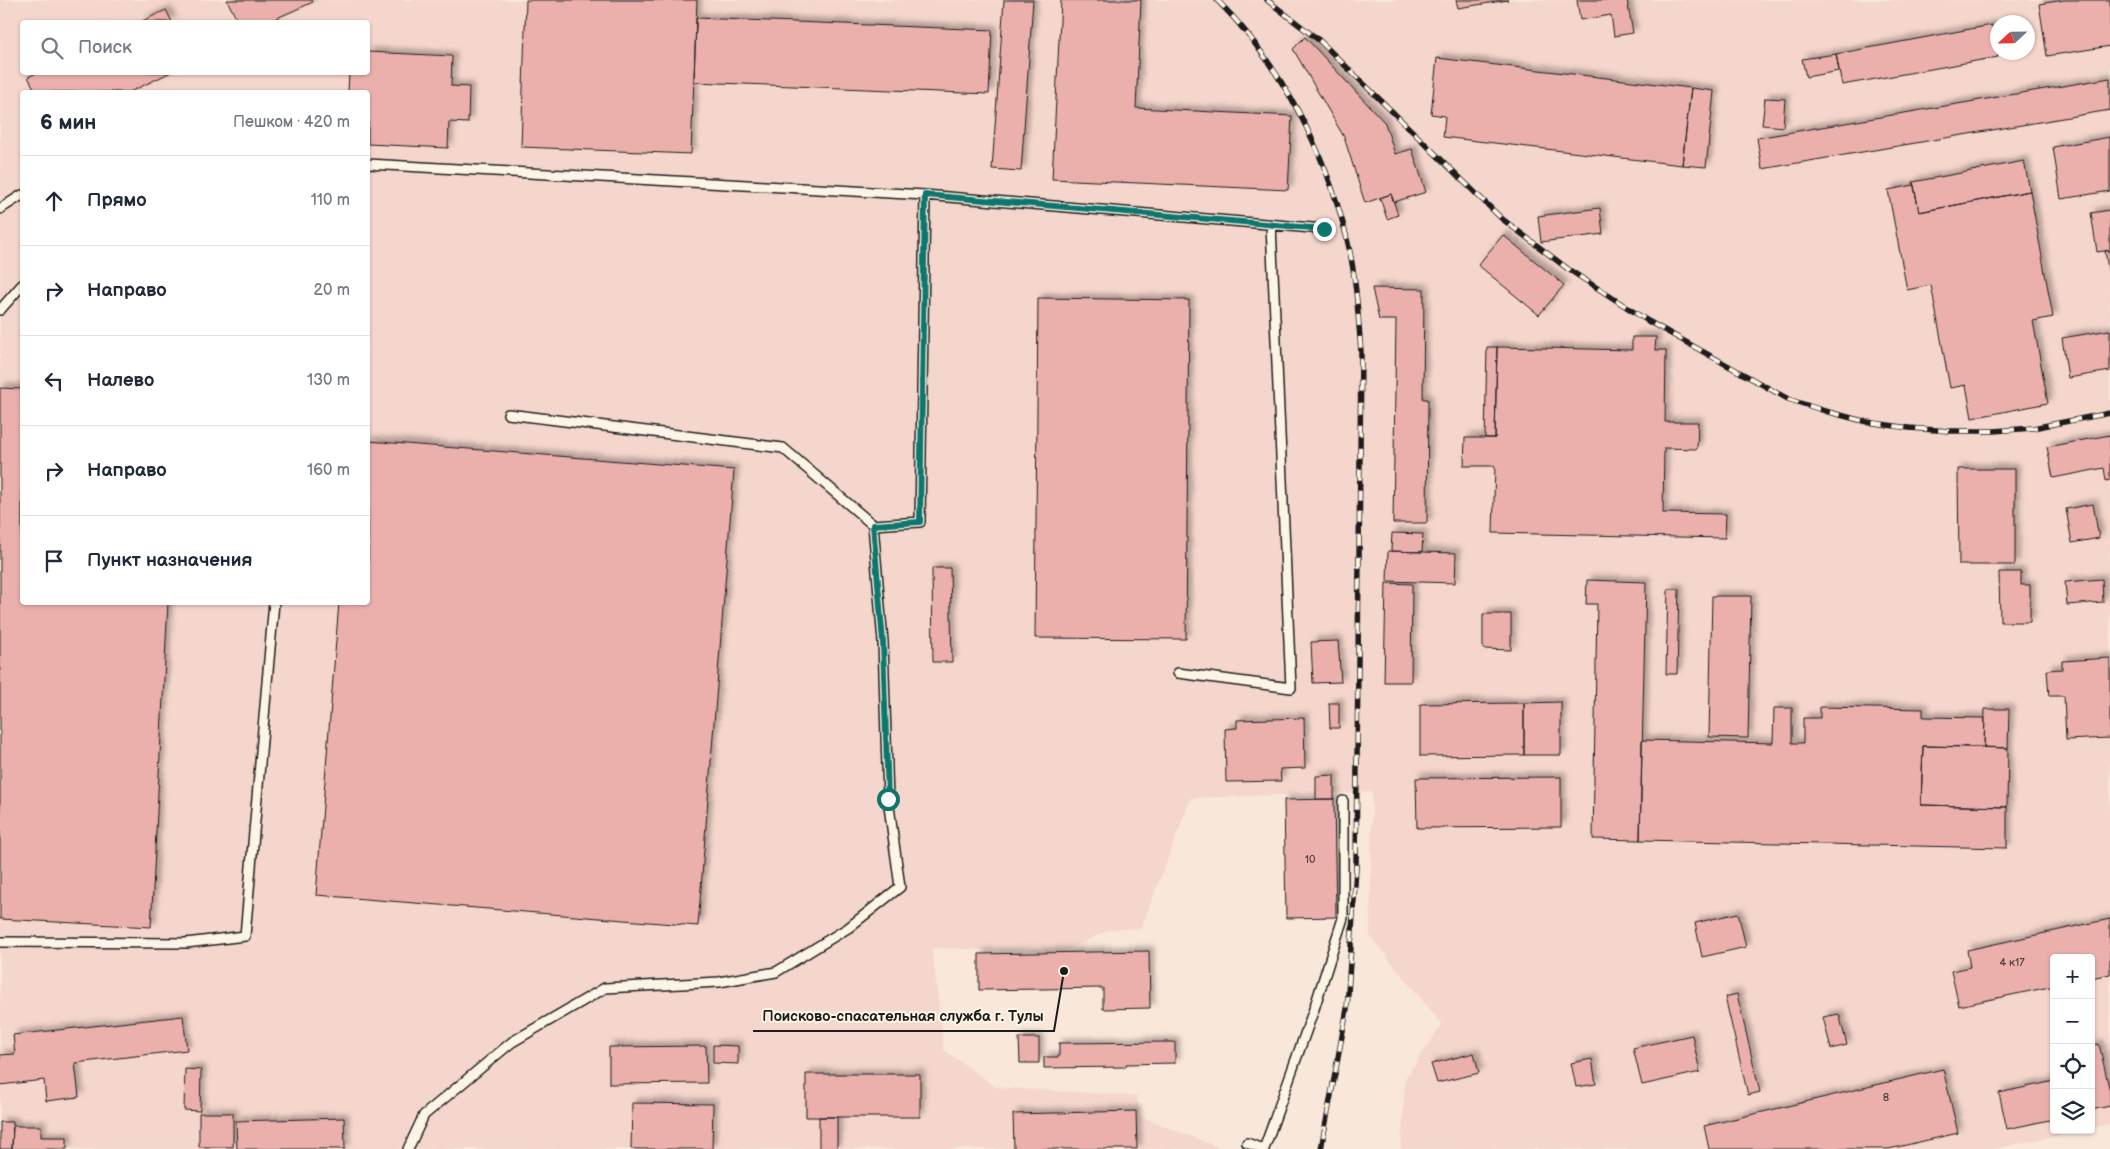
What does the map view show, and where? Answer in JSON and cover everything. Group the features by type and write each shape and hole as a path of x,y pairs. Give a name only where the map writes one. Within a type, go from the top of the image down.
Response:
{"lane":[{"path":"370,164 925,195 1324,229"},
{"path":"508,414 783,448 873,525 920,522 925,195"},
{"path":"0,209 20,197"},
{"path":"1178,673 1290,688 1271,225"},
{"path":"0,310 20,287"},
{"path":"408,1149 424,1115 512,1042 605,988 719,982 776,972 848,928 900,887 888,799 883,642 873,525"},
{"path":"0,942 186,943 245,936 274,605"},
{"path":"1247,1143 1264,1149 1314,1009 1343,918 1343,801"}],"shaded area":[{"path":"0,0 2110,0 2110,1124 2095,1127 2095,954 2050,954 2050,1134 2064,1134 1994,1149 1401,1149 1405,1079 1442,1024 1370,936 1372,792 1191,798 1141,928 1108,930 1064,952 932,948 944,1050 996,1087 1137,1096 1140,1116 1222,1149 0,1149"}],"building":[{"path":"227,0 312,0 313,2 272,20 237,20"},
{"path":"526,0 697,0 691,154 521,147"},
{"path":"1004,0 1033,0 1021,171 992,169"},
{"path":"1061,0 1141,0 1136,108 1292,116 1288,190 1052,179"},
{"path":"1456,0 1508,0 1458,8"},
{"path":"1577,0 1627,0 1633,33 1614,36 1611,15 1580,20"},
{"path":"2064,0 2110,0 2110,46 2047,56 2039,4"},
{"path":"166,10 171,20 144,20"},
{"path":"696,18 992,30 989,94 694,82"},
{"path":"1990,25 1990,58 1842,85 1836,54"},
{"path":"1305,37 1385,123 1395,154 1412,149 1426,192 1394,202 1391,194 1365,203 1344,137 1293,49"},
{"path":"370,52 452,56 451,86 469,87 468,123 449,122 448,148 370,144 370,90 348,90 349,75 370,75"},
{"path":"1836,54 1839,71 1806,77 1802,59"},
{"path":"1437,58 1691,88 1682,165 1443,137 1445,116 1431,114"},
{"path":"32,75 165,75 134,90 35,90 28,77"},
{"path":"2110,78 2110,110 1762,169 1757,138"},
{"path":"1691,88 1714,91 1706,167 1682,165"},
{"path":"1765,98 1785,99 1783,127 1762,125"},
{"path":"2110,137 2110,191 2061,199 2053,147"},
{"path":"2024,161 2030,191 1919,212 1913,182"},
{"path":"1914,185 1919,212 2030,191 2053,317 2033,321 2048,403 1972,418 1966,385 1950,388 1931,285 1907,290 1888,190"},
{"path":"1391,194 1398,215 1387,219 1380,198"},
{"path":"1600,208 1603,234 1541,242 1538,216"},
{"path":"2110,210 2110,250 2097,252 2091,213"},
{"path":"1503,235 1564,285 1539,315 1478,265"},
{"path":"2105,251 2110,251 2110,281"},
{"path":"1372,288 1424,289 1423,399 1428,399 1427,523 1393,523 1396,320 1379,320"},
{"path":"1038,298 1189,300 1186,639 1035,638"},
{"path":"2110,330 2110,371 2068,378 2062,338"},
{"path":"1632,337 1656,337 1655,350 1666,350 1665,422 1698,422 1697,449 1664,448 1663,513 1726,514 1725,538 1493,533 1495,466 1464,466 1465,438 1495,438 1497,347 1632,350"},
{"path":"1487,347 1497,347 1495,438 1485,438"},
{"path":"0,388 20,389 20,605 168,605 151,927 0,919"},
{"path":"2110,435 2110,480 2106,481 2104,468 2053,478 2047,447"},
{"path":"370,441 734,470 698,926 316,895 339,605 370,605"},
{"path":"1958,469 2015,469 2015,565 1959,565"},
{"path":"2093,504 2099,538 2072,543 2066,509"},
{"path":"1392,533 1423,534 1422,552 1391,551"},
{"path":"1388,551 1456,553 1455,583 1387,581"},
{"path":"932,568 950,568 952,662 933,662"},
{"path":"1999,572 2021,572 2021,585 2030,585 2030,622 2000,622"},
{"path":"2102,579 2103,602 2067,605 2065,582"},
{"path":"1587,580 1646,582 1640,840 1593,839 1597,604 1586,604"},
{"path":"1386,583 1412,584 1411,682 1384,682"},
{"path":"1668,589 1679,589 1677,674 1666,674"},
{"path":"1712,596 1751,596 1748,738 1709,737"},
{"path":"1483,614 1511,614 1511,650 1483,649"},
{"path":"1338,641 1341,682 1313,683 1311,642"},
{"path":"2110,658 2110,738 2066,740 2064,696 2049,696 2047,670 2062,669 2062,661"},
{"path":"1561,702 1561,755 1524,755 1524,703"},
{"path":"1329,703 1339,703 1339,728 1330,728"},
{"path":"1524,703 1524,755 1420,756 1420,704"},
{"path":"1820,707 1923,709 1923,717 1985,718 1984,747 1923,746 1921,805 2007,807 2007,848 1640,840 1642,740 1773,743 1774,708 1792,708 1792,743 1803,743 1803,718 1820,718"},
{"path":"1985,709 2009,709 2008,748 1984,747"},
{"path":"1304,718 1305,768 1280,769 1281,781 1226,782 1225,729 1237,728 1237,720"},
{"path":"1923,746 2008,748 2007,807 1921,805"},
{"path":"1334,775 1334,799 1316,799 1316,776"},
{"path":"1561,777 1561,827 1417,828 1416,778"},
{"path":"1334,799 1336,917 1286,918 1284,800"},
{"path":"1738,913 1746,947 1702,957 1695,923"},
{"path":"2110,919 2110,974 2095,977 2095,954 2050,954 2050,987 1959,1006 1951,971 1970,967 1967,950"},
{"path":"1149,951 1150,1008 1103,1009 1103,988 979,990 979,954"},
{"path":"1737,994 1760,1092 1748,1095 1725,997"},
{"path":"1839,1014 1847,1045 1831,1049 1823,1017"},
{"path":"183,1016 187,1050 75,1063 79,1097 46,1101 44,1080 0,1085 0,1055 15,1054 13,1035"},
{"path":"1692,1035 1700,1072 1642,1085 1633,1048"},
{"path":"1019,1038 1039,1038 1039,1063 1020,1063"},
{"path":"1175,1042 1175,1063 1126,1064 1126,1067 1044,1068 1044,1057 1059,1057 1059,1043"},
{"path":"2099,1044 2110,1092 2110,1106 2095,1109 2095,1089 2095,1045"},
{"path":"713,1045 738,1046 738,1064 713,1063"},
{"path":"706,1046 707,1083 609,1084 609,1047"},
{"path":"1474,1053 1479,1073 1437,1083 1431,1064"},
{"path":"1592,1059 1596,1084 1576,1087 1571,1063"},
{"path":"185,1069 201,1070 200,1111 184,1110"},
{"path":"1943,1069 1958,1133 1889,1149 1709,1149 1704,1126"},
{"path":"806,1074 920,1074 920,1117 806,1117"},
{"path":"2050,1082 2050,1120 2007,1129 1999,1093"},
{"path":"632,1103 713,1104 712,1149 631,1149"},
{"path":"1136,1111 1137,1149 1014,1149 1013,1114"},
{"path":"199,1113 233,1113 233,1147 199,1147"},
{"path":"819,1117 837,1117 837,1149 819,1149"},
{"path":"344,1118 345,1149 237,1149 236,1121"},
{"path":"0,1122 13,1122 12,1149 0,1149"},
{"path":"13,1126 41,1126 41,1137 67,1137 67,1149 12,1149"}],"railway":[{"path":"1217,0 1239,24 1280,79 1312,140 1326,171 1346,235 1358,308 1361,352 1356,868 1347,1009 1321,1149"},
{"path":"1267,0 1320,41 1501,218 1568,269 1648,321 1788,399 1867,422 1950,431 1994,431 2033,428 2110,413"}],"place":[{"name":"Поисково-спасательная служба г. Тулы","path":"1064,971"}],"route":[{"path":"888,799 883,642 873,525 920,522 925,195 1324,229"}]}
